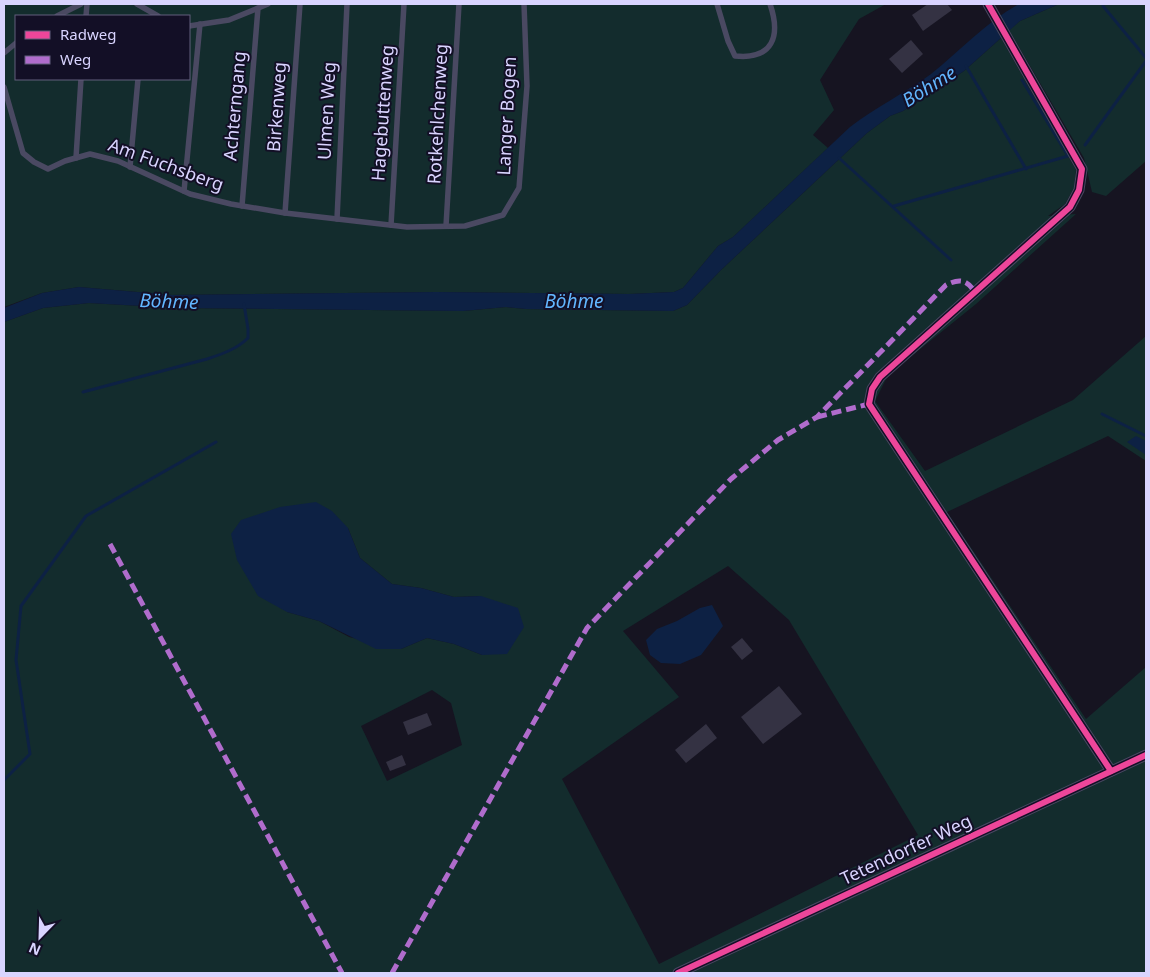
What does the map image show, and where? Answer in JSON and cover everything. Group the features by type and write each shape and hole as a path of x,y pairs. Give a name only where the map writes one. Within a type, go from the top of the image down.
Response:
{"street":[{"path":"990,7 1082,169 1080,190 1070,207 880,377 872,389 869,404 1111,771"},
{"name":"Tetendorfer Weg","path":"678,973 1146,755"}],"lane":[{"path":"59,15 80,4"},
{"path":"136,4 156,15"},
{"path":"190,26 229,20 267,4"},
{"name":"Birkenweg","path":"285,213 300,4"},
{"name":"Ulmen Weg","path":"337,219 347,4"},
{"name":"Hagebuttenweg","path":"391,225 404,4"},
{"name":"Rotkehlchenweg","path":"446,226 459,4"},
{"name":"Langer Bogen","path":"285,213 407,226 465,226 503,215 519,188 527,86 524,4"},
{"path":"717,4 728,41 735,56 749,58 764,52 776,34 774,15 770,4"},
{"path":"144,8 144,15"},
{"name":"Achterngang","path":"242,206 258,8"},
{"path":"184,191 200,24"},
{"path":"4,53 15,44"},
{"path":"76,158 82,80"},
{"path":"130,167 138,80"},
{"name":"Am Fuchsberg","path":"4,87 23,153 34,162 48,169 64,161 90,154 118,161 184,191 242,206 285,213"}],"green space":[{"path":"4,4 886,4 859,19 820,80 834,110 813,135 828,148 733,237 718,246 683,288 674,292 629,294 436,292 172,295 79,287 42,293 4,307"},
{"path":"1059,4 1146,4 1146,161 1106,196 1092,192 1084,158 1009,30 1020,21"},
{"path":"1001,38 1076,170 1074,188 1065,204 1048,216 1076,214 976,304 888,375 875,401 925,471 1073,400 1146,336 1146,461 1108,436 947,512 1086,719 1146,667 1146,973 4,973 4,322 43,308 89,303 177,308 463,311 506,307 526,309 673,311 687,305 721,270 867,133 890,116 903,111 964,71","holes":["348,528 360,558 392,584 421,588 454,597 481,596 482,655 454,644 427,638 401,649 349,637 319,621 287,612","728,566 789,620 918,835 659,964 562,779 679,697 623,631","432,690 451,703 462,745 387,781 361,726"]}],"water":[{"name":"Böhme","path":"1019,4 1059,4 1020,21 964,71 903,111 890,116 867,133 721,270 687,305 673,311 526,309 506,307 463,311 177,308 89,303 43,308 4,322 4,308 42,293 79,287 172,295 436,292 629,294 674,292 683,288 718,246 733,237 850,127 931,74 995,19"},
{"path":"1136,436 1146,441 1146,455 1127,442"},
{"path":"316,502 332,511 348,528 360,558 392,584 421,588 454,597 481,596 518,608 524,627 507,654 482,655 454,644 427,638 401,649 376,649 319,621 287,612 258,596 237,560 231,534 241,520 280,507"},
{"path":"712,605 723,626 701,655 680,664 661,663 650,655 646,640 657,629 677,621 700,608"}],"building":[{"path":"928,4 947,4 952,10 923,31 912,15"},
{"path":"911,40 923,54 902,73 889,59"},
{"path":"742,638 753,651 742,660 731,647"},
{"path":"779,686 802,714 763,744 741,717"},
{"path":"427,713 432,725 408,735 403,722"},
{"path":"706,724 717,738 686,763 675,750"},
{"path":"402,755 406,765 390,771 386,762"}],"waterway":[{"path":"1103,6 1146,58"},
{"path":"1085,145 1146,61"},
{"path":"966,66 1026,169"},
{"path":"894,206 1068,156 1022,80"},
{"path":"839,158 951,260"},
{"path":"83,392 207,359 234,348 248,338 244,304"},
{"path":"1102,414 1146,436"},
{"path":"4,780 30,754 16,660 21,606 86,516 216,442"}],"marked path":[{"path":"392,973 587,628 731,479 778,440 817,417 946,285 955,281 963,281 975,292"},
{"path":"817,417 869,404"},
{"path":"110,544 342,973"}],"cycle path":[{"path":"988,4 1082,169 1079,190 1070,207 880,377 872,389 869,404 1111,771"},
{"path":"678,973 1146,755"}]}
